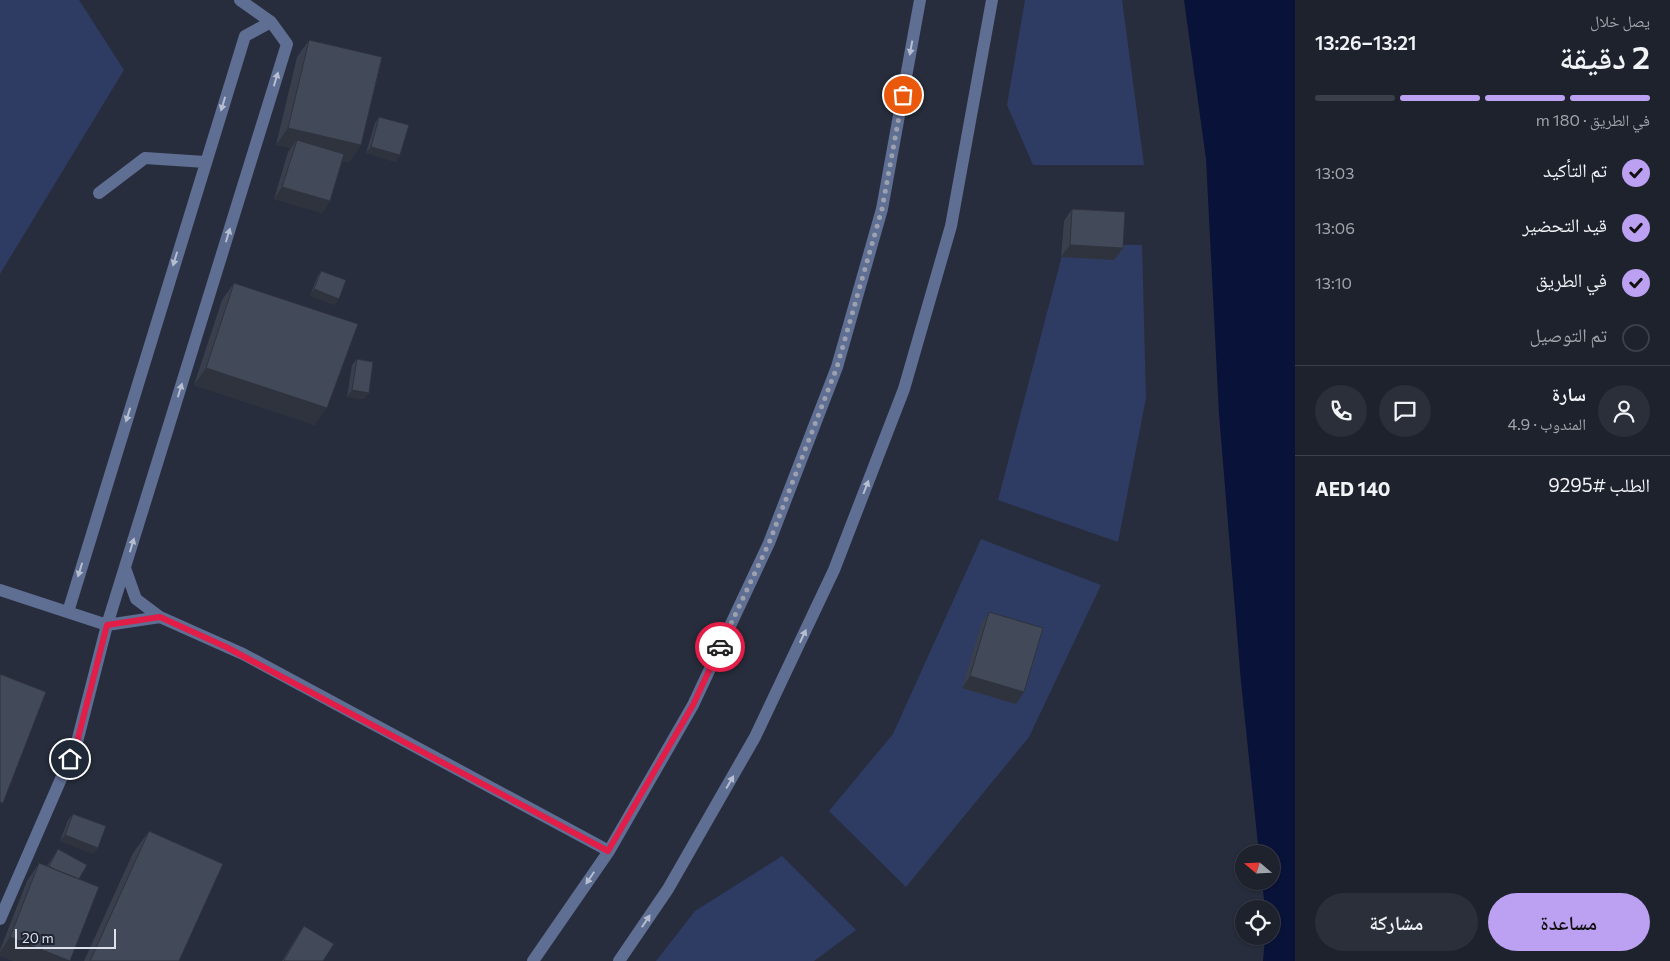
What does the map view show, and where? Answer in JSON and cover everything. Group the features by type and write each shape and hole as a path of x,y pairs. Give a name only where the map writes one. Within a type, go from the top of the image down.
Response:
{"street":[{"path":"0,919 77,742 107,625 287,44 271,22 240,0"},
{"path":"533,961 608,851 693,705 769,543 837,367 882,209 920,0"},
{"path":"619,961 668,889 756,738 834,570 904,389 951,226 992,0"},
{"path":"68,612 245,36 271,22"},
{"path":"99,193 145,158 205,162"},
{"path":"125,568 136,599 160,617 243,654 608,851"},
{"path":"0,590 107,625 160,617"}],"shaded area":[{"path":"0,0 79,0 124,70 0,274"},
{"path":"1025,0 1122,0 1144,165 1033,165 1007,105"},
{"path":"1184,0 1295,0 1295,961 1263,961 1264,945 1280,945 1280,900 1264,900 1263,890 1280,890 1280,845 1258,845 1241,682 1219,414 1206,159"},
{"path":"1065,244 1142,245 1146,398 1118,542 998,500"},
{"path":"981,539 1101,585 1029,737 906,887 829,811 893,734"},
{"path":"782,856 856,930 814,961 656,961 695,911"}],"building":[{"path":"309,40 382,57 361,145 288,128"},
{"path":"379,117 409,125 400,155 371,147"},
{"path":"297,140 344,154 330,201 282,187"},
{"path":"1072,209 1125,212 1123,248 1070,245"},
{"path":"321,271 346,280 339,299 314,289"},
{"path":"234,283 358,324 327,408 206,368"},
{"path":"357,359 373,362 369,393 352,390"},
{"path":"989,612 1043,628 1024,692 970,676"},
{"path":"0,674 46,692 3,803 0,802"},
{"path":"73,814 106,826 98,848 65,835"},
{"path":"149,831 223,864 179,961 90,961"},
{"path":"58,849 87,865 79,879 49,866"},
{"path":"39,863 99,887 70,961 10,937"},
{"path":"304,926 334,944 323,961 285,961 284,960"}],"way so far":[{"path":"720,647 769,543 837,367 882,209 903,95"}],"route":[{"path":"70,759 77,742 107,625 160,617 243,654 608,851 693,705 720,647"}]}
